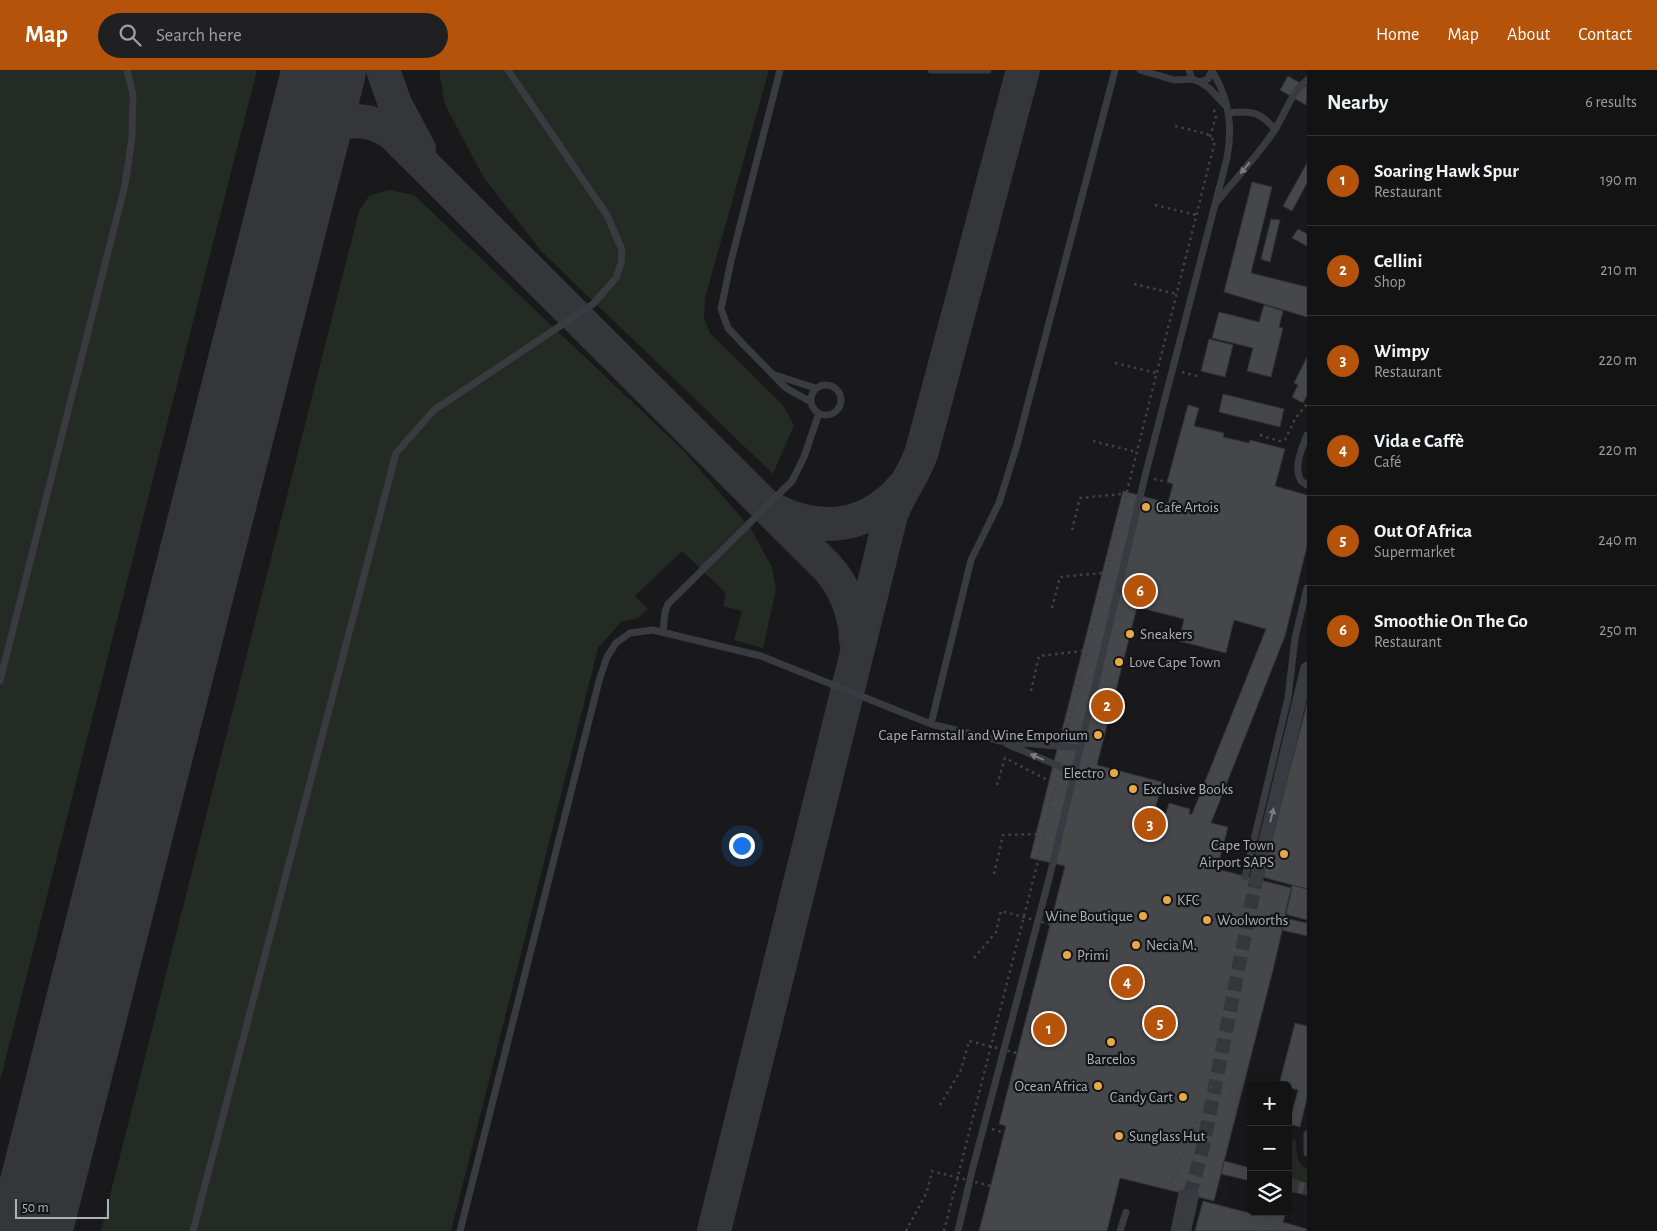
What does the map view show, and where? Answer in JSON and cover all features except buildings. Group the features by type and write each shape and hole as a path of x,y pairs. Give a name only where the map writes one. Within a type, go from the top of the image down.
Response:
{"street":[{"path":"1250,878 1307,669"},
{"path":"1184,1192 1184,1231"}],"lane":[{"path":"0,681 125,185 132,138 133,94 127,70"},
{"path":"193,1231 396,453 434,410 592,304 616,278 621,263 622,250 607,216 508,70"},
{"path":"772,373 815,388 830,384 841,395 841,405 834,413 824,415 819,413 811,402 786,388 728,328 722,309 731,261 780,70"},
{"path":"931,70 988,70"},
{"path":"931,724 971,560 1001,499 1017,445 1115,70"},
{"path":"1140,70 1150,75 1174,80 1192,78 1215,94 1228,110"},
{"path":"1188,70 1192,78"},
{"path":"1200,82 1208,79 1212,70"},
{"path":"958,1231 972,1171 1048,884 1073,772 1231,137 1228,110 1220,83 1212,70"},
{"path":"1214,205 1275,130 1296,93 1307,80"},
{"path":"1228,110 1248,110 1258,113 1266,118 1275,130"},
{"path":"811,402 815,388"},
{"path":"663,632 665,612 668,604 792,481 802,464 815,430 819,413"},
{"path":"1307,435 1300,455 1298,471 1301,481 1307,484"},
{"path":"1250,878 1288,698 1296,638 1307,588"},
{"path":"460,1231 604,665 610,650 625,636 645,629 761,656 931,724 1000,741 1079,748"},
{"path":"1000,741 1073,772"},
{"path":"1307,1134 1307,1153"},
{"path":"1174,1231 1184,1192"},
{"path":"1120,1231 1126,1212"}],"path":[{"path":"1063,747 1215,141 1207,134 1175,126"},
{"path":"1155,205 1196,215"},
{"path":"1134,284 1176,294"},
{"path":"1115,363 1156,373"},
{"path":"1260,435 1279,441 1285,440 1295,419 1307,404"},
{"path":"1093,442 1136,452"},
{"path":"1072,530 1080,498 1122,494"},
{"path":"1052,608 1060,577 1102,572"},
{"path":"1031,691 1040,656 1082,651"},
{"path":"998,785 1005,758 1049,782"},
{"path":"944,1231 1039,857 1058,766"},
{"path":"994,874 1003,835 1036,834"},
{"path":"974,958 996,932 1001,911 1050,924"},
{"path":"940,1106 961,1070 969,1041 1017,1053"},
{"path":"1184,1192 1170,1185 1218,1071"},
{"path":"906,1231 926,1192 932,1172 991,1186"}],"shaded area":[{"path":"0,70 257,70 0,1081"},
{"path":"439,70 769,70 705,298 704,318 710,333 782,404 794,425 773,474 542,252 484,178 445,105"},
{"path":"389,190 414,195 684,451 751,529 772,567 776,590 763,648 734,640 742,611 723,606 726,593 682,551 635,596 648,609 638,618 621,622 598,648 451,1231 101,1231 359,211 369,196"},
{"path":"1292,1140 1296,1141 1299,1160 1303,1167 1307,1169 1307,1183 1292,1179"}],"taxiway":[{"path":"299,70 304,93 305,116 304,138 299,161"},
{"path":"383,70 395,104 419,149"},
{"path":"714,1231 890,519 922,451 1023,70"},
{"path":"287,216 304,158 321,134 333,127 354,121 371,123 392,133 827,567 839,583 852,611 856,641"},
{"path":"776,511 810,522 843,523 859,519 874,512 902,488"}],"runway":[{"path":"30,1231 324,70"}],"tunnel":[{"path":"1192,1196 1191,1191 1203,1147 1256,880"},
{"path":"1292,1185 1307,1189"}],"place":[{"name":"Cafe Artois","path":"1146,507"},
{"name":"Smoothie On The Go","path":"1140,591"},
{"name":"Sneakers","path":"1130,634"},
{"name":"Love Cape Town","path":"1119,662"},
{"name":"Cellini","path":"1107,706"},
{"name":"Cape Farmstall and Wine Emporium","path":"1098,735"},
{"name":"Electro","path":"1114,773"},
{"name":"Exclusive Books","path":"1133,789"},
{"name":"Wimpy","path":"1150,824"},
{"name":"Cape Town Airport SAPS","path":"1284,854"},
{"name":"KFC","path":"1167,900"},
{"name":"Wine Boutique","path":"1143,916"},
{"name":"Woolworths","path":"1207,920"},
{"name":"Necia M.","path":"1136,945"},
{"name":"Primi","path":"1067,955"},
{"name":"Vida e Caffè","path":"1127,982"},
{"name":"Out Of Africa","path":"1160,1023"},
{"name":"Soaring Hawk Spur","path":"1049,1029"},
{"name":"Barcelos","path":"1111,1042"},
{"name":"Ocean Africa","path":"1098,1086"},
{"name":"Candy Cart","path":"1183,1097"},
{"name":"Sunglass Hut","path":"1119,1136"}]}
